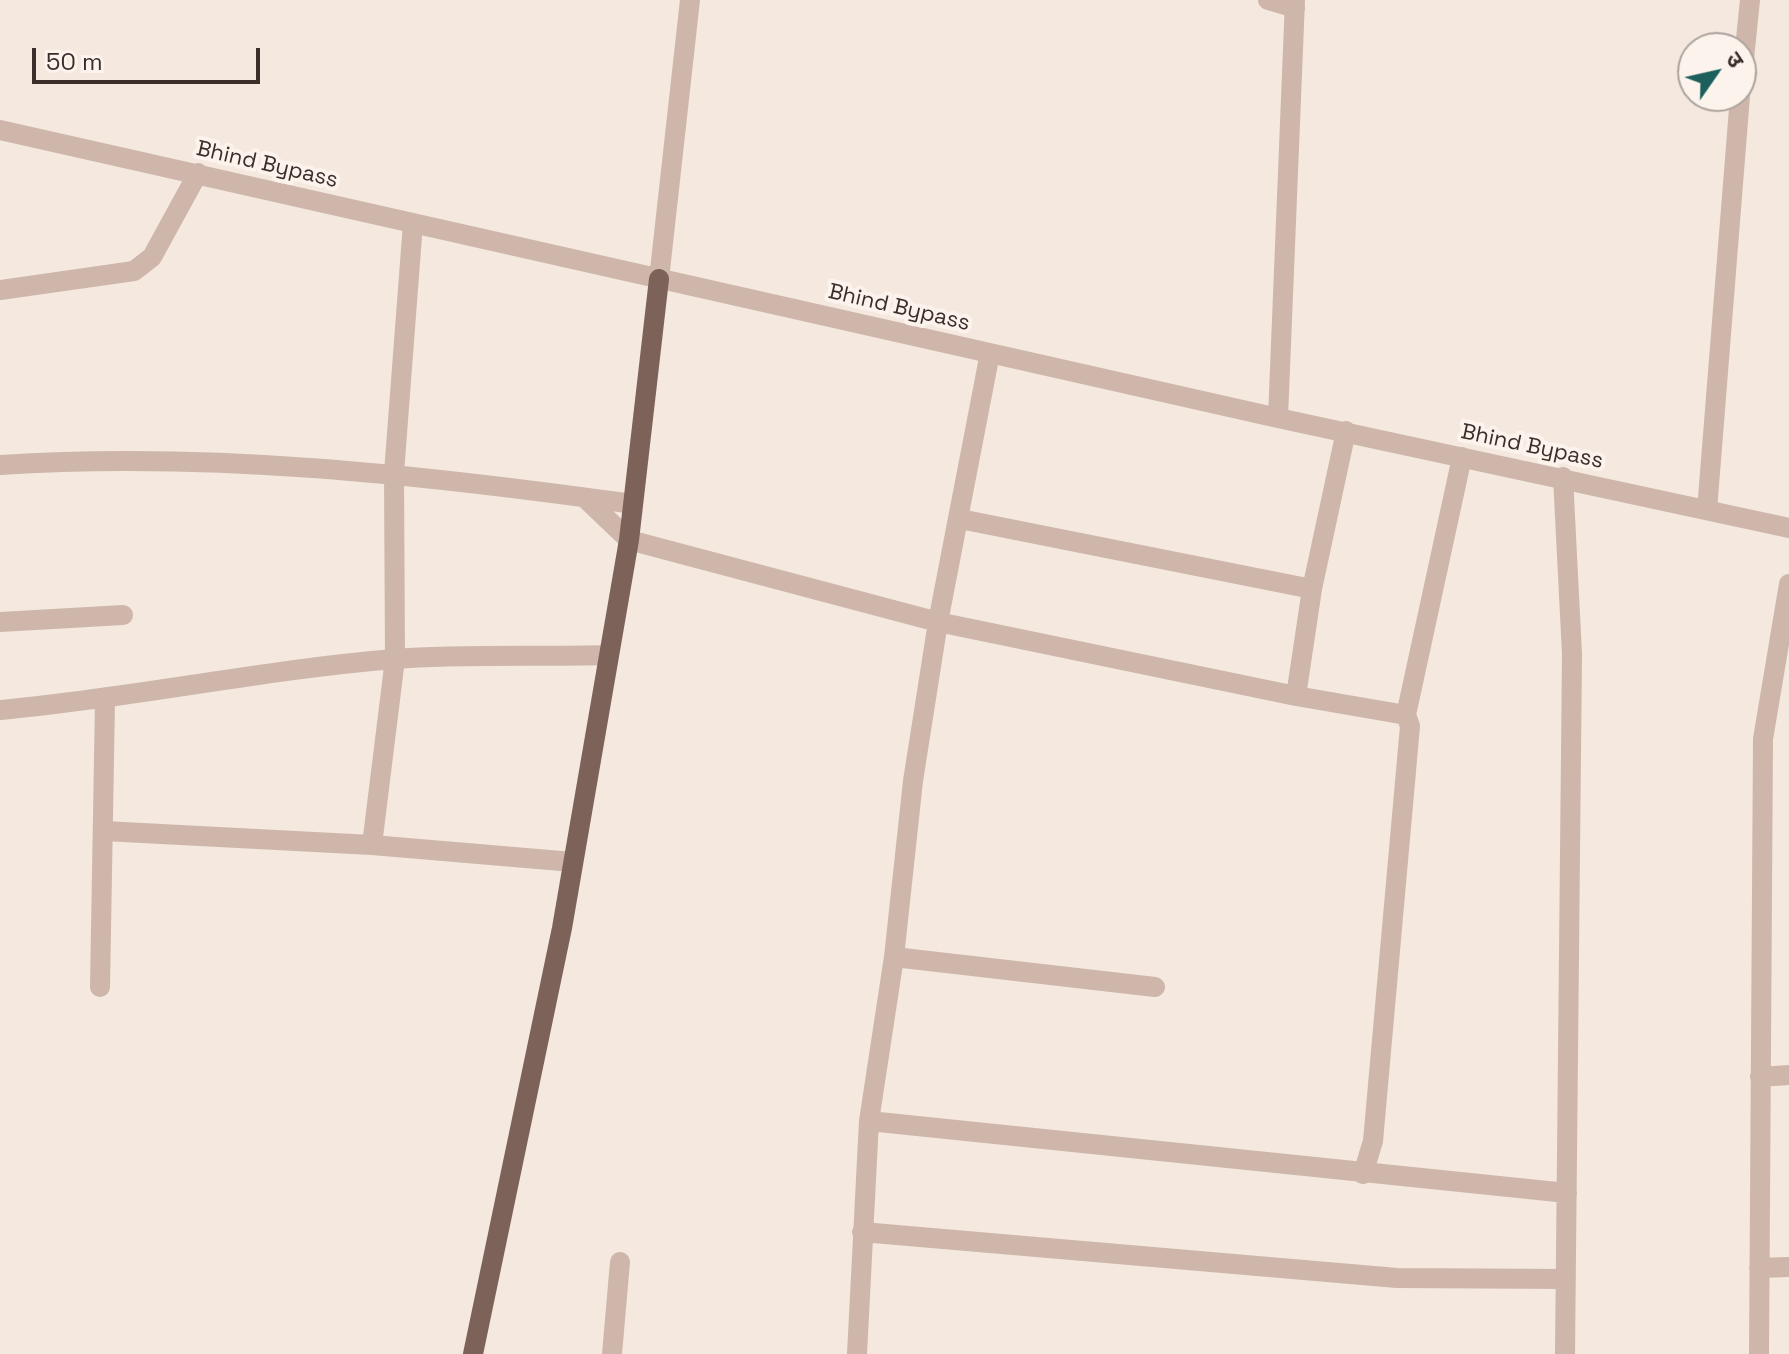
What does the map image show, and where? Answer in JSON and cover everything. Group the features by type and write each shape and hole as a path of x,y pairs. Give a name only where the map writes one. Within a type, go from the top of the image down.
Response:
{"main road":[{"path":"473,1354 497,1249 573,862 629,540 659,279"}],"street":[{"path":"659,279 690,0"},
{"path":"1268,0 1295,4 1278,418"},
{"path":"1747,32 1750,0"},
{"path":"1707,510 1739,112"},
{"name":"Bhind Bypass","path":"0,130 1278,418 1789,528"},
{"path":"0,290 134,271 152,257 198,173"},
{"path":"372,845 395,659 394,473 413,223"},
{"path":"857,1354 869,1121 894,957 913,781 938,622 990,353"},
{"path":"1296,696 1312,589 1346,431"},
{"path":"1363,1174 1373,1141 1410,726 1406,715 1462,457"},
{"path":"0,465 85,459 394,473 633,504"},
{"path":"1563,477 1572,654 1565,1354"},
{"path":"585,498 629,540 938,622 1296,696 1406,715"},
{"path":"960,519 1312,589"},
{"path":"1759,1354 1763,739 1789,584"},
{"path":"0,622 123,615"},
{"path":"0,710 105,701 186,684 395,659 608,655"},
{"path":"100,987 105,701"},
{"path":"104,831 372,845 573,862"},
{"path":"894,957 1155,987"},
{"path":"1760,1077 1789,1075"},
{"path":"869,1121 1567,1193"},
{"path":"862,1232 1397,1278 1565,1279"},
{"path":"612,1354 620,1262"},
{"path":"1759,1268 1789,1267"}]}
